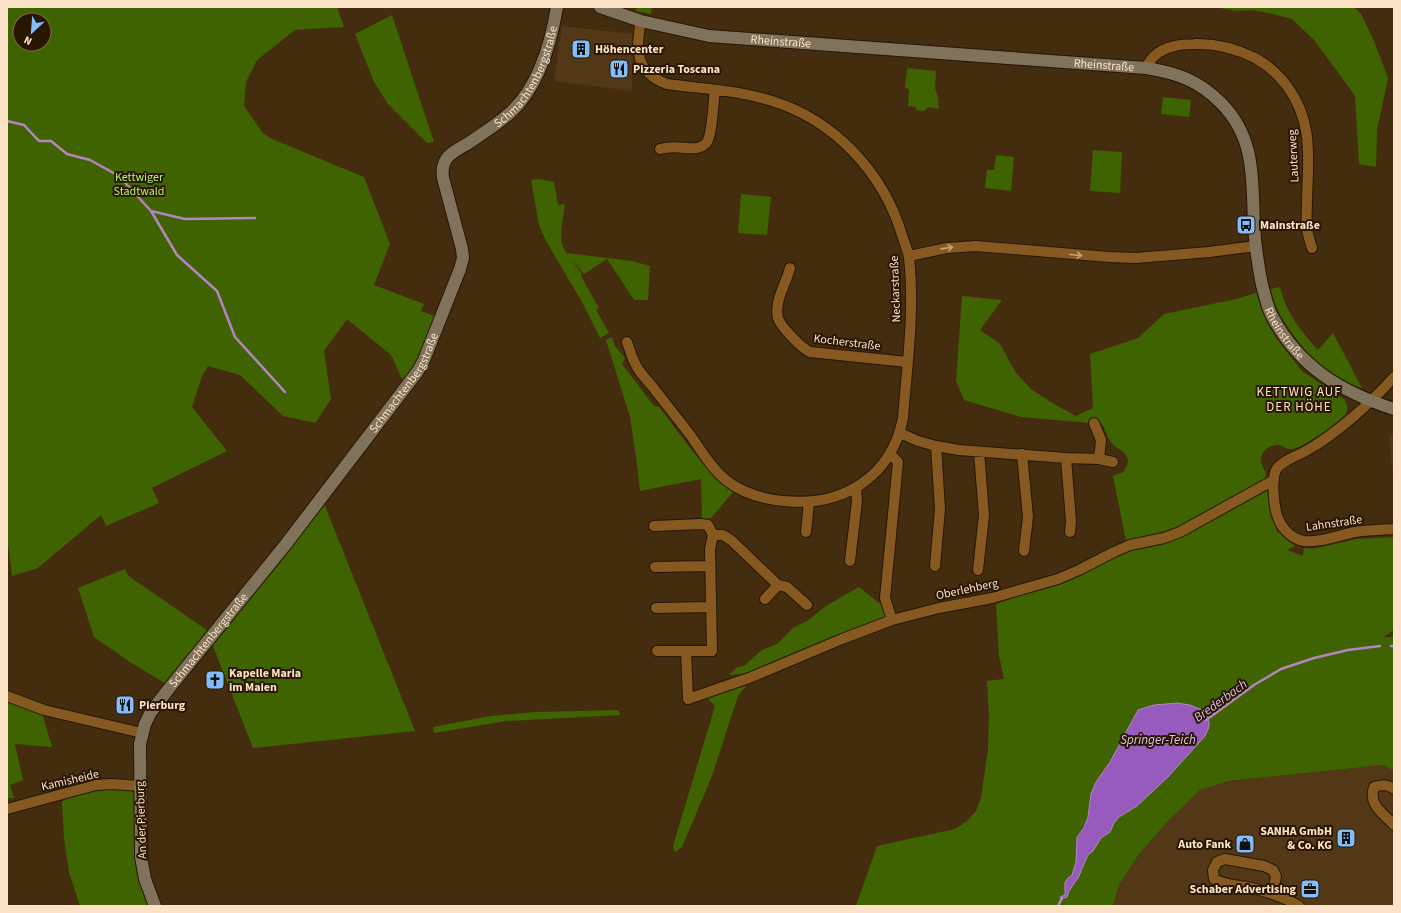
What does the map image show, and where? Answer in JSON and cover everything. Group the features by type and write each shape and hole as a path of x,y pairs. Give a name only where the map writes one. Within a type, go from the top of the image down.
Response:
{"street":[{"name":"Schmachtenbergstraße","path":"142,733 145,724 155,707 286,544 418,371 427,353 463,258 462,249 443,178 443,165 450,155 495,125 512,111 524,98 532,85 549,45 557,7"},
{"name":"Rheinstraße","path":"600,7 641,21 709,36 1146,68 1178,75 1202,86 1223,106 1237,124 1248,147 1252,166 1256,246 1259,273 1272,316 1288,341 1308,364 1344,390 1369,401 1394,409"},
{"name":"Neckarstraße","path":"627,342 636,366 692,438 704,456 727,481 747,493 758,497 776,500 809,502 825,500 842,494 856,487 879,469 890,454 900,433 903,418 911,310 909,256 899,224 887,196 868,168 840,138 820,123 783,105 746,94 667,84 651,76 644,68 637,50 641,21"},
{"name":"Lauterweg","path":"1146,68 1149,61 1157,53 1179,46 1207,43 1224,45 1245,52 1265,63 1279,76 1292,93 1301,109 1306,128 1308,147 1307,227 1312,248"},
{"path":"660,149 677,146 695,148 705,144 710,136 715,90"},
{"path":"909,256 947,248 976,246 1109,257 1156,257 1256,246"},
{"name":"Kocherstraße","path":"790,268 787,280 780,293 778,318 802,347 810,352 907,362"},
{"path":"1274,480 1278,461 1315,446 1345,422 1394,377"},
{"path":"1094,422 1101,440 1100,459"},
{"path":"900,433 918,441 936,446 979,452 1100,459 1113,462"},
{"path":"935,566 940,509 936,446"},
{"path":"978,570 984,515 979,452"},
{"path":"890,454 898,462 885,598 892,620"},
{"path":"1022,454 1028,517 1024,551"},
{"path":"1066,458 1071,521 1070,532"},
{"name":"Oberlehberg","path":"686,651 688,699 749,678 828,644 892,620 992,598 1058,579 1130,545 1164,538 1180,532 1274,480"},
{"name":"Lahnstraße","path":"1274,480 1274,504 1278,518 1284,529 1297,539 1313,541 1356,532 1394,529"},
{"path":"850,562 857,501 856,487"},
{"path":"806,532 809,502"},
{"path":"654,526 708,525 713,535 710,549 712,651 657,651"},
{"path":"713,535 723,535 731,540 778,585 787,587 807,605"},
{"path":"655,567 710,566"},
{"path":"765,599 778,585"},
{"path":"656,608 711,608"},
{"path":"7,696 44,710 142,733"},
{"name":"An der Pierburg","path":"142,733 140,744 141,857 145,879 154,906"},
{"name":"Kamisheide","path":"7,809 96,785 111,784 141,786"},
{"path":"1394,789 1383,784 1374,787 1372,795 1373,803 1394,825"},
{"path":"1273,893 1276,876 1273,870 1264,866 1225,859 1217,862 1213,870 1214,879 1220,883 1273,893 1299,906"}],"shaded area":[{"name":"Höhencenter","path":"562,26 633,34 632,91 554,81"},
{"path":"1394,434 1394,487 1389,436"},
{"path":"1383,765 1394,771 1394,906 1113,906 1119,885 1139,854 1169,820 1200,790 1228,781"}],"green space":[{"name":"Kettwiger Stadtwald","path":"7,7 337,7 344,27 295,30 257,60 246,82 244,106 263,133 272,139 364,177 390,244 374,285 424,304 421,311 438,317 421,360 404,383 391,355 347,319 324,351 331,399 315,423 283,416 240,375 208,366 202,376 192,407 227,451 152,488 159,503 106,526 101,515 38,568 12,576 7,537"},
{"path":"637,7 652,7 651,14 636,11"},
{"path":"1215,7 1354,7 1361,14 1374,41 1388,78 1377,130 1376,167 1359,164 1355,96 1314,40 1292,19 1253,10 1235,11"},
{"path":"392,15 434,142 427,143 388,104 374,82 355,34"},
{"path":"907,68 936,71 935,88 938,97 939,109 928,107 924,111 916,110 916,107 908,106 909,89 905,88"},
{"path":"1163,97 1191,100 1189,117 1161,114"},
{"path":"1093,150 1122,152 1120,193 1090,191"},
{"path":"996,155 1014,157 1011,191 985,188 987,170 994,170"},
{"path":"539,179 554,182 558,205 565,204 561,238 564,250 568,255 567,253 632,261 650,266 648,300 634,300 607,259 584,274 572,260 581,273 582,278 599,308 596,310 609,333 600,338 582,302 546,241 539,225 531,180"},
{"path":"741,194 771,197 767,235 738,233"},
{"path":"1280,287 1290,313 1300,329 1318,350 1333,333 1362,388 1346,384 1330,374 1298,341 1280,315 1274,301 1271,289"},
{"path":"1256,293 1266,321 1277,339 1302,371 1345,400 1347,411 1342,418 1329,428 1314,439 1300,446 1291,449 1275,445 1266,449 1261,458 1261,463 1266,473 1263,481 1182,525 1149,536 1126,541 1113,476 1123,472 1128,461 1125,454 1110,441 1102,424 1021,417 964,400 956,381 962,296 1002,300 980,330 1000,344 1016,373 1031,389 1076,416 1093,408 1090,354 1138,338 1164,314 1236,299"},
{"path":"612,337 615,346 625,358 622,364 654,406 659,407 712,473 734,491 711,518 702,519 701,479 640,491 630,417 606,340"},
{"path":"1267,489 1270,509 1277,531 1295,546 1287,550 1303,556 1304,548 1312,549 1357,539 1394,537 1394,630 1384,637 1391,637 1394,635 1394,771 1383,765 1228,781 1200,790 1169,820 1139,854 1119,885 1113,906 856,906 877,846 955,829 967,821 976,811 981,798 988,749 989,716 987,681 1004,679 999,656 996,604 1062,581","holes":["1177,703 1206,714 1209,727 1137,806 1119,817 1114,823 1110,832 1101,838 1093,851 1088,855 1078,878 1069,891 1067,897 1060,897 1065,895 1068,878 1075,871 1077,860 1077,838 1088,817 1090,799 1094,788 1138,710 1154,705"]},
{"path":"323,501 415,731 253,748 211,641"},
{"path":"125,569 128,575 133,579 211,633 168,685 133,664 94,637 78,588"},
{"path":"859,587 883,606 886,617 873,621 749,673 729,675 737,667 744,666 762,650 777,644 793,628 807,621 826,606"},
{"path":"747,685 738,696 712,776 682,847 675,852 673,846 715,706 707,698"},
{"path":"7,699 42,713 52,747 15,744 23,780 10,785 14,798 7,798"},
{"path":"618,710 620,715 506,721 434,733 433,727 490,716 536,712"},
{"path":"101,787 130,790 136,795 150,906 80,906 69,872 64,839 62,802 69,796"}],"water":[{"name":"Springer-Teich","path":"1177,703 1190,705 1202,710 1206,714 1209,727 1205,736 1168,777 1137,806 1119,817 1114,823 1110,832 1101,838 1093,851 1088,855 1078,878 1069,891 1067,897 1061,899 1060,897 1065,895 1065,882 1072,875 1076,862 1077,837 1084,827 1088,817 1091,794 1096,782 1110,762 1138,710 1154,705"}],"waterway":[{"path":"7,121 24,125 39,141 51,141 67,154 90,160 119,176 151,211 177,255 217,291 235,337 285,392"},
{"path":"151,211 185,219 255,218"},
{"name":"Brederbach","path":"1206,720 1254,685 1281,669 1314,658 1348,650 1380,646"},
{"name":"Brederbach","path":"1058,906 1062,898"}],"place":[{"name":"Höhencenter","path":"581,49"},
{"name":"Pizzeria Toscana","path":"619,69"},
{"name":"Mainstraße","path":"1246,225"},
{"name":"Kapelle Maria im Maien","path":"215,680"},
{"name":"Pierburg","path":"125,705"},
{"name":"SANHA GmbH & Co. KG","path":"1346,838"},
{"name":"Auto Fank","path":"1245,844"},
{"name":"Schaber Advertising","path":"1310,889"}],"district":[{"name":"KETTWIG AUF DER HÖHE","path":"1299,398"}]}
